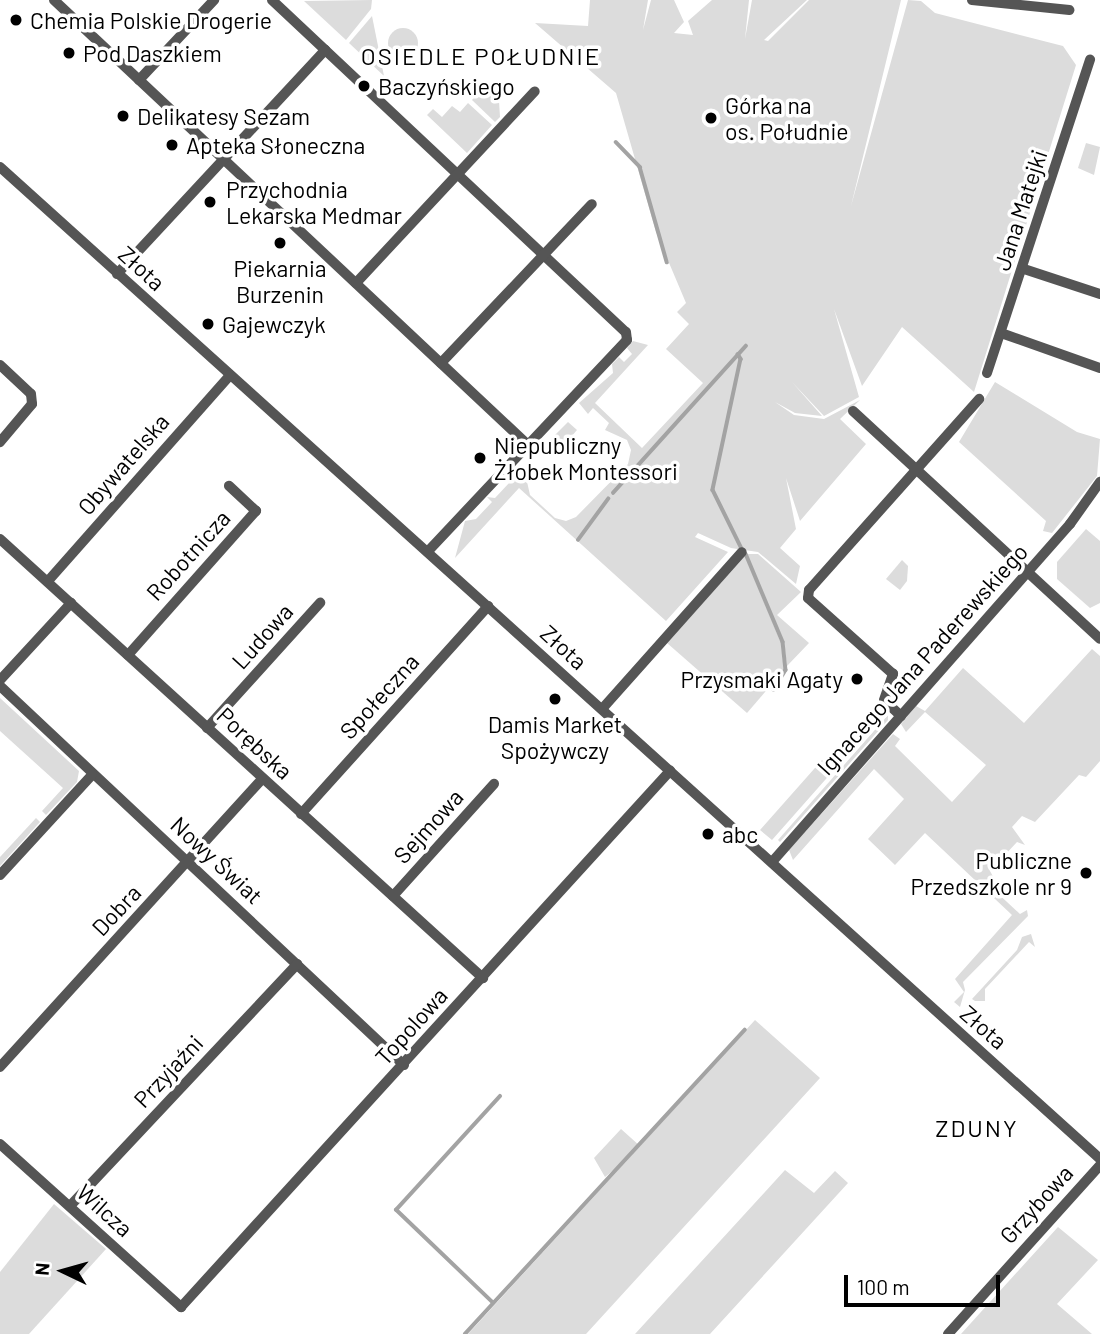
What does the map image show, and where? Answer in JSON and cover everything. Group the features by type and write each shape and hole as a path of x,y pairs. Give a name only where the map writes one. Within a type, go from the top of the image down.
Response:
{"street":[{"path":"139,80 214,0"},
{"path":"272,0 626,332 627,340 428,551"},
{"path":"283,10 293,0"},
{"path":"971,0 1069,10"},
{"path":"57,1 528,445"},
{"path":"117,274 325,50"},
{"name":"Jana Matejki","path":"987,373 1024,270 1090,59"},
{"path":"356,283 535,91"},
{"name":"Złota","path":"0,167 1100,1159"},
{"path":"441,363 592,204"},
{"path":"1024,270 1100,294"},
{"path":"1001,333 1100,368"},
{"path":"0,365 31,394 33,404 0,442"},
{"name":"Obywatelska","path":"48,581 230,375"},
{"path":"901,716 884,700 893,674 808,597 809,590 979,399"},
{"path":"853,411 1100,639"},
{"name":"Ignacego Jana Paderewskiego","path":"772,862 1027,573 1100,482"},
{"name":"Robotnicza","path":"128,655 256,511 229,486"},
{"name":"Porębska","path":"0,539 483,978"},
{"path":"602,709 742,552"},
{"path":"0,680 71,603"},
{"name":"Ludowa","path":"207,727 320,603"},
{"name":"Społeczna","path":"301,814 488,606"},
{"name":"Nowy Świat","path":"0,686 404,1065"},
{"name":"Topolowa","path":"181,1307 670,771"},
{"path":"0,874 92,775"},
{"name":"Dobra","path":"0,1067 262,779"},
{"name":"Sejmowa","path":"393,896 494,784"},
{"name":"Przyjaźni","path":"70,1206 297,964"},
{"name":"Wilcza","path":"0,1144 181,1307"},
{"name":"Grzybowa","path":"947,1334 1100,1165"}],"shaded area":[{"path":"372,0 371,9 346,40 304,1"},
{"path":"590,0 648,0 643,30 651,0 674,0 684,22 674,33 693,35 688,21 712,0 749,0 745,39 752,0 807,0 764,40 768,41 809,0 901,0 851,206 908,0 921,1 935,13 1063,46 1076,65 974,392 902,327 862,386 834,309 859,397 824,416 792,382 822,416 795,413 775,402 794,415 824,419 860,400 840,419 866,444 800,521 786,478 796,529 780,548 800,566 796,584 758,552 731,548 698,533 695,537 728,552 666,621 519,488 455,558 465,521 476,519 492,502 487,497 495,498 511,481 511,471 519,470 526,477 530,495 555,518 566,521 576,517 628,464 631,450 627,440 605,430 609,423 593,408 588,414 579,403 613,373 612,364 619,357 624,362 632,354 627,348 633,341 648,345 595,403 642,448 703,383 666,349 689,324 677,312 686,303 656,232 616,93 535,23 588,26"},
{"path":"372,16 384,76 349,43"},
{"path":"403,28 413,33 418,43 413,53 403,58 393,53 388,43 393,33"},
{"path":"483,87 499,101 500,117 495,122 472,100"},
{"path":"468,103 492,125 467,153 427,115 433,109 442,117 452,106 460,112"},
{"path":"1086,143 1100,147 1094,175 1078,168"},
{"path":"995,382 1077,432 1100,439 1097,476 1052,533 1043,531 1046,521 959,442"},
{"path":"568,422 577,430 558,452 554,436"},
{"path":"1086,529 1100,541 1100,603 1090,608 1057,579 1057,562"},
{"path":"747,554 758,554 801,592 777,615 809,643 787,666 784,642"},
{"path":"745,556 781,643 784,670 747,713 667,643"},
{"path":"902,560 908,566 907,581 900,590 886,579"},
{"path":"1092,649 1100,656 1100,761 1086,777 1079,775 1035,822 1022,816 1012,827 1025,845 1017,842 990,871 996,882 992,888 1020,914 1027,910 1028,916 963,982 965,990 960,1007 954,1002 964,992 955,979 1012,915 925,833 895,865 868,839 904,799 874,769 793,860 789,850 893,734 900,739 895,746 952,802 986,765 925,712 906,732 901,724 916,706 925,711 963,668 1024,723"},
{"path":"0,698 79,771 77,782 46,815 42,811 63,788 0,731"},
{"path":"881,709 886,711 772,840 760,830 822,760 831,765"},
{"path":"888,715 888,720 780,842 778,840"},
{"path":"36,818 40,822 0,866 0,857"},
{"path":"1031,934 1035,947 1029,942 985,989 985,1001 972,999 1017,950 1022,937"},
{"path":"755,1020 820,1078 586,1334 468,1334 633,1154 605,1177 594,1158 621,1129 640,1146"},
{"path":"785,1170 814,1193 835,1171 848,1183 710,1334 635,1334"},
{"path":"54,1204 106,1249 29,1334 0,1334 0,1272"},
{"path":"1058,1227 1098,1260 1057,1304 1092,1334 961,1334"}],"waterway":[{"path":"616,142 640,167 667,262"},
{"path":"613,493 746,346"},
{"path":"738,354 741,359 713,490 741,547"},
{"path":"578,540 608,499"},
{"path":"746,554 783,642 786,670 774,690"},
{"path":"465,1334 745,1030"},
{"path":"493,1303 396,1210 500,1096"}],"place":[{"name":"Chemia Polskie Drogerie","path":"16,20"},
{"name":"Pod Daszkiem","path":"69,53"},
{"name":"Baczyńskiego","path":"364,86"},
{"name":"Delikatesy Sezam","path":"123,116"},
{"name":"Górka na os. Południe","path":"711,118"},
{"name":"Apteka Słoneczna","path":"172,145"},
{"name":"Przychodnia Lekarska Medmar","path":"210,202"},
{"name":"Piekarnia Burzenin","path":"280,243"},
{"name":"Gajewczyk","path":"208,324"},
{"name":"Niepubliczny Żłobek Montessori","path":"480,458"},
{"name":"Przysmaki Agaty","path":"857,679"},
{"name":"Damis Market Spożywczy","path":"555,699"},
{"name":"abc","path":"708,834"},
{"name":"Publiczne Przedszkole nr 9","path":"1086,873"}],"district":[{"name":"OSIEDLE POŁUDNIE","path":"481,56"},
{"name":"ZDUNY","path":"977,1128"}]}
